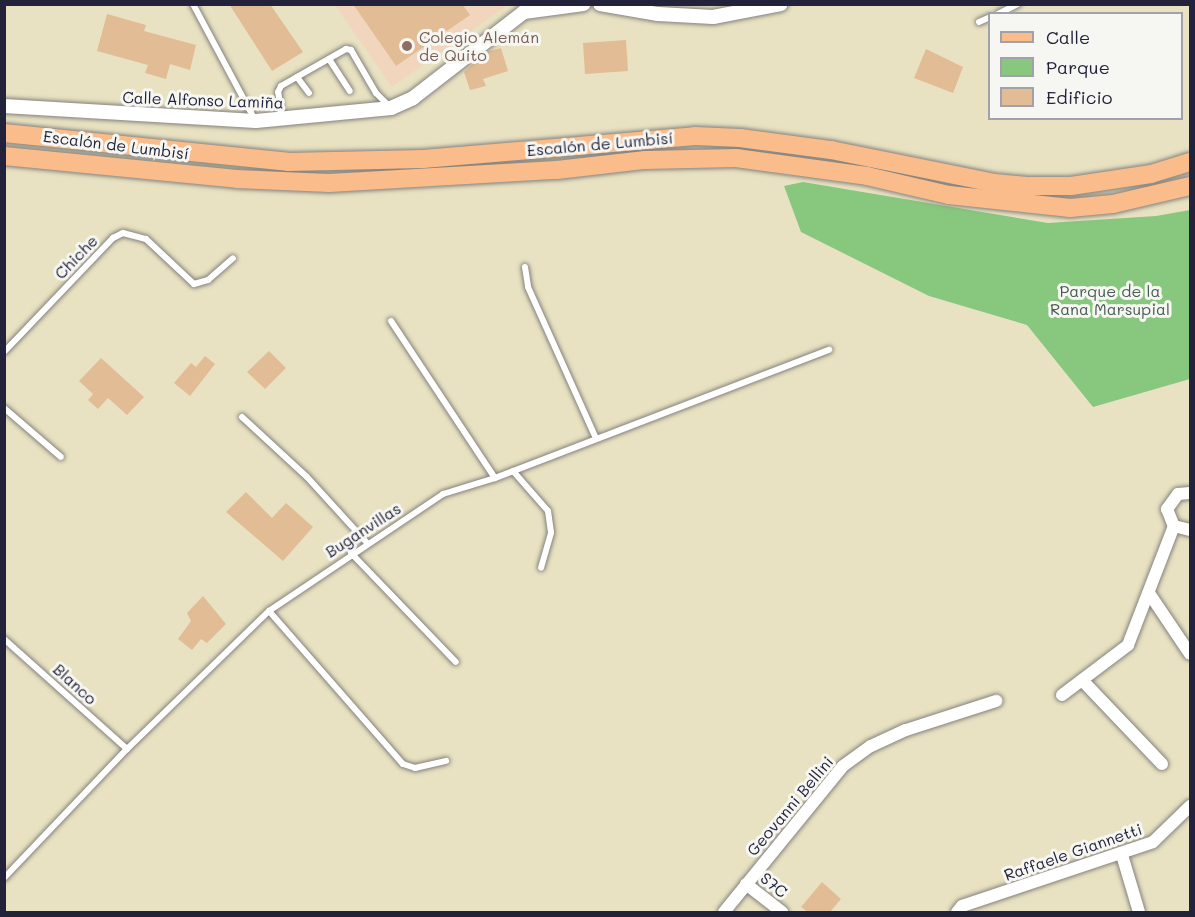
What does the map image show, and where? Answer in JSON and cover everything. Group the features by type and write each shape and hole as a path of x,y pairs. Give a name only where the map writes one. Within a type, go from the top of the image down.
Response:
{"main road":[{"name":"Escalón de Lumbisí","path":"4,133 288,162 423,159 602,142 728,137 784,142 994,183 1030,186 1107,180 1191,162"},
{"name":"Escalón de Lumbisí","path":"4,156 237,179 329,183 557,170 657,159 736,158 867,176 959,196 1070,208 1113,204 1191,186"}],"street":[{"name":"Calle Alfonso Lamiña","path":"4,106 256,121 391,108 413,98 504,23 537,6 583,4"},
{"path":"600,4 729,16 781,4"},
{"path":"1191,493 1178,494 1169,503 1168,516 1174,526 1191,530"},
{"path":"1062,695 1128,645 1174,526"},
{"path":"1149,593 1191,654"},
{"path":"1082,680 1162,764"},
{"name":"Geovanni Bellini","path":"724,912 843,766 871,746 996,701"},
{"name":"Raffaele Giannetti","path":"957,912 962,906 1122,855 1153,842 1191,806"},
{"path":"1122,855 1139,912"},
{"name":"S7C","path":"746,884 782,912"}],"lane":[{"path":"720,4 729,16"},
{"path":"1002,12 1018,4"},
{"path":"192,5 256,121"},
{"path":"979,22 988,18"},
{"path":"282,120 278,92 297,77 351,50 376,93 391,108"},
{"path":"329,59 350,91"},
{"path":"297,77 309,93"},
{"name":"Chiche","path":"4,352 113,238 123,233 146,239 194,284 208,280 233,258"},
{"path":"525,267 528,287 596,438"},
{"path":"391,321 495,478"},
{"name":"Buganvillas","path":"4,878 127,749 270,611 351,553 443,494 495,478 829,350"},
{"path":"4,408 61,457"},
{"path":"242,417 307,477 367,543"},
{"path":"513,471 548,511 551,533 541,568"},
{"path":"351,553 456,662"},
{"path":"270,611 403,764 415,768 446,762"},
{"name":"Blanco","path":"4,639 127,749"}],"shaded area":[{"name":"Colegio Alemán de Quito","path":"335,5 508,5 392,87"}],"green space":[{"name":"Parque de la Rana Marsupial","path":"803,182 1048,223 1156,216 1190,210 1190,379 1093,407 1027,325 929,296 801,232 784,186"}],"building":[{"path":"229,4 270,4 303,52 272,71"},
{"path":"353,4 462,4 470,15 396,66"},
{"path":"107,14 146,25 144,31 196,45 190,70 170,64 166,79 145,73 148,65 97,51"},
{"path":"626,40 628,71 585,74 583,43"},
{"path":"501,48 508,71 483,79 486,86 470,90 464,72 486,52"},
{"path":"926,49 963,67 953,93 914,78"},
{"path":"269,351 286,368 265,389 247,372"},
{"path":"205,356 215,364 190,396 174,383 191,363 196,367"},
{"path":"101,358 144,397 127,415 108,398 98,409 88,400 93,394 79,381"},
{"path":"246,492 272,518 286,503 313,527 283,561 226,512"},
{"path":"203,596 226,624 207,643 201,639 192,650 178,639 191,621 187,613"},
{"path":"822,882 841,899 830,912 808,912 801,907"}],"place":[{"name":"Colegio Alemán de Quito","path":"407,46"}]}
